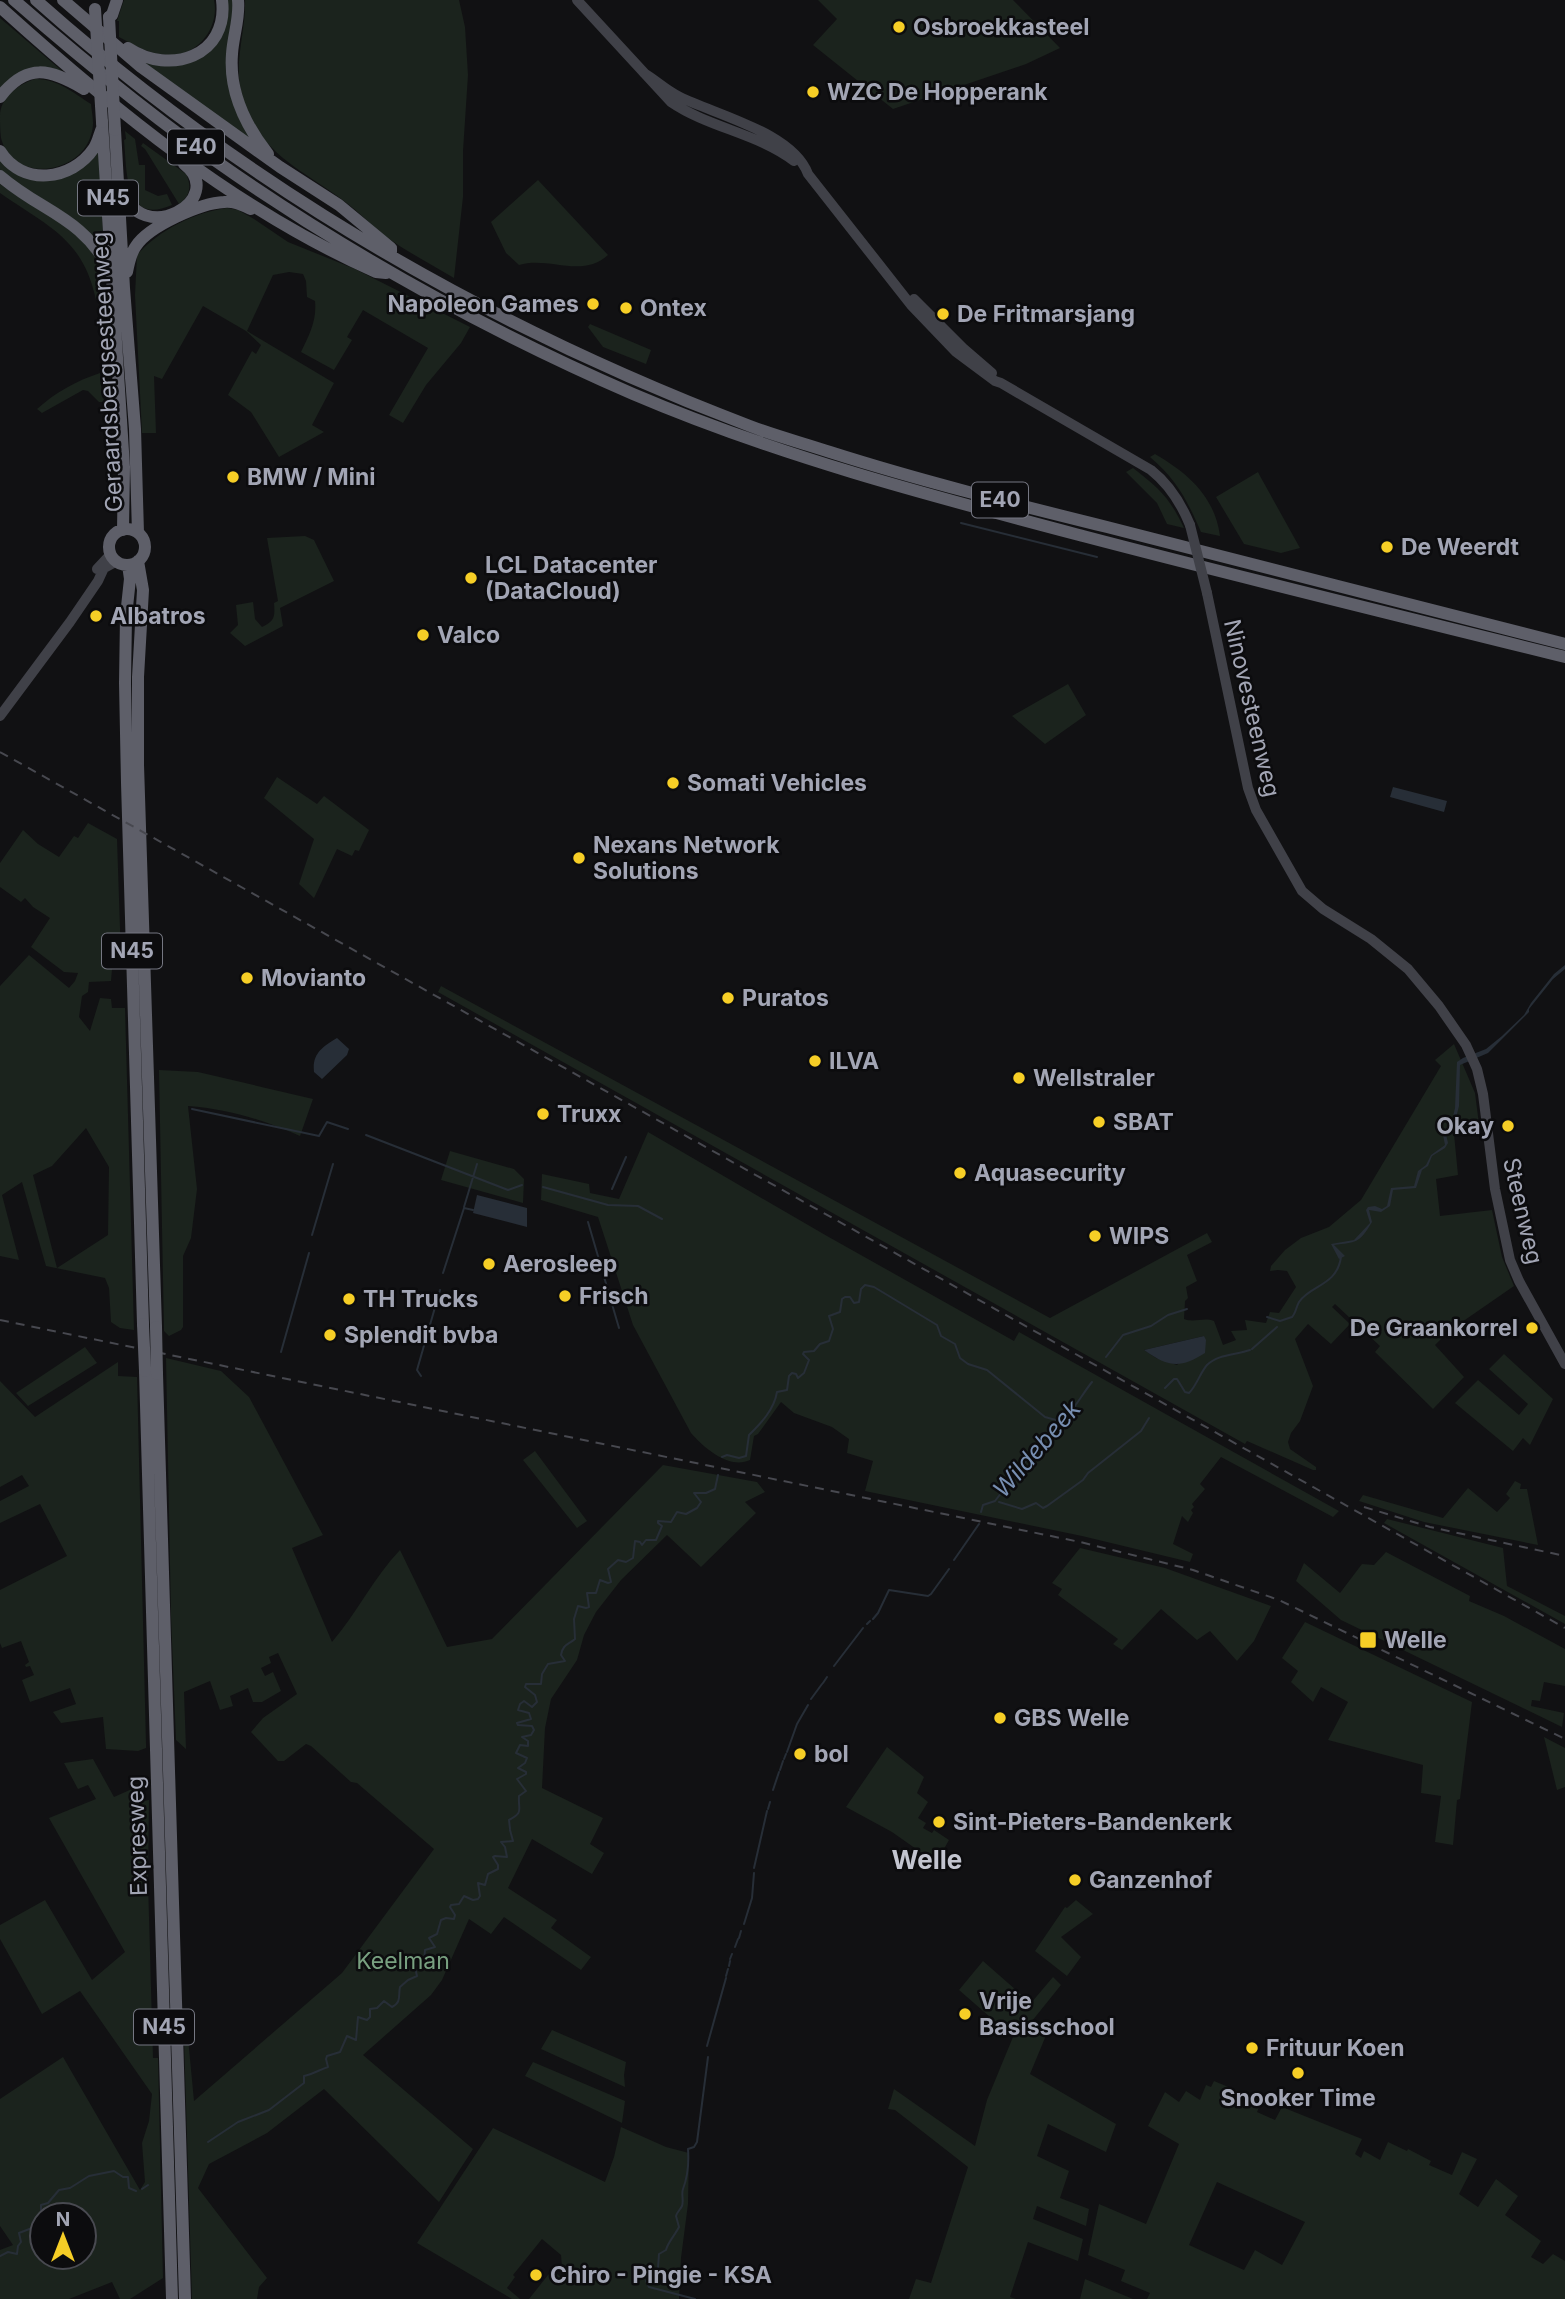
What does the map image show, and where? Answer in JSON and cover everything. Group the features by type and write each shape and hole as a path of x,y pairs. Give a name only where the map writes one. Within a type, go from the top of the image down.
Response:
{"highway":[{"name":"E40","path":"14,0 132,99 215,160 332,238 519,341 634,394 762,443 885,483 1565,657"},
{"name":"E40","path":"36,0 177,116 341,228 526,330 637,380 753,427 894,472 1565,644"},
{"path":"63,0 141,67 280,167 339,205 391,248 391,256"},
{"name":"Geraardsbergsesteenweg","path":"108,0 135,429 138,533 145,545 144,553 124,560 110,542 112,538 123,530 138,533"},
{"path":"109,17 117,0"},
{"path":"106,36 149,59 167,62 183,59 205,48 214,38 222,17 222,0"},
{"path":"238,0 232,53 233,86 243,116 254,135 280,167"},
{"name":"Geraardsbergsesteenweg","path":"95,4 124,467 123,530"},
{"path":"0,7 112,106 172,150 309,241 376,272 394,273"},
{"path":"0,97 18,79 32,73 47,72 68,80 112,106"},
{"path":"0,151 11,164 31,175 49,176 63,173 90,153 97,143 103,123"},
{"path":"118,172 127,201 137,212 153,216 173,214 192,201 196,185 192,172 172,150"},
{"path":"0,176 76,227 100,251 111,271"},
{"path":"126,301 131,254 143,237 159,226 215,203 238,203 257,213 267,214"},
{"name":"N45","path":"124,560 143,590 138,677 138,765 151,1373"},
{"name":"Expresweg","path":"151,1373 172,2299"},
{"name":"Expresweg","path":"151,1373 186,2299"}],"main road":[{"name":"Ninovesteenweg","path":"577,0 664,95 682,109 771,145 808,174 911,305 944,341 976,369 1138,461 1167,485 1190,525 1252,800 1287,868 1302,891 1312,900 1371,939 1408,970 1439,1006 1471,1056"},
{"name":"Geraardsbergsesteenweg","path":"0,716 70,622 104,568 124,560"},
{"name":"Steenweg","path":"1471,1056 1483,1094 1495,1189 1510,1260 1565,1364"}],"green space":[{"path":"124,0 214,0 215,11 210,30 204,39 187,52 166,55 142,49 119,37 117,21"},
{"path":"225,0 233,0 228,48 255,146 140,60 200,56"},
{"path":"245,0 459,0 465,27 468,75 463,197 454,278 385,236 344,201 281,156 257,130 248,112 239,79"},
{"path":"818,0 1013,0 1060,48 1026,64 893,109 813,45 837,19"},
{"path":"0,18 68,76 54,70 0,90"},
{"path":"35,79 57,84 91,104 93,123 84,149 60,166 46,169 31,168 18,162 8,152 1,138 0,116 3,103 17,88"},
{"path":"125,131 135,139 139,165 145,165 145,190 158,196 167,194 172,205 156,210 145,208 137,202 128,180"},
{"path":"143,143 186,174 189,190 186,198 179,204 141,146"},
{"path":"99,152 104,253 0,172 0,159 39,180"},
{"path":"538,180 608,255 587,265 519,265 506,253 491,222"},
{"path":"0,184 65,226 87,246 99,267 102,299 96,300 90,279 72,248 48,225 0,193"},
{"path":"227,208 238,210 288,242 355,269 470,327 461,343 426,385 403,423 389,415 428,348 363,310 347,337 352,340 334,370 301,352 314,321 315,301 307,297 303,274 289,272 273,275 247,331 334,383 312,425 324,432 279,457 251,412 228,395 252,351 256,354 261,345 246,331 203,306 162,379 154,376 156,433 142,433 135,295 137,255 156,238 178,224"},
{"path":"590,324 651,350 646,364 603,347 588,327"},
{"path":"100,373 102,397 106,402 99,402 88,391 83,390 42,413 37,409 51,397"},
{"path":"1155,454 1189,478 1206,498 1220,536 1201,532 1180,491 1150,457"},
{"path":"1133,468 1163,494 1184,528 1167,524 1157,503 1126,472"},
{"path":"1258,472 1300,548 1281,553 1244,544 1216,497"},
{"path":"305,536 314,540 334,581 280,608 283,626 245,646 230,633 238,625 236,605 253,602 255,619 262,627 272,620 274,603 278,601 267,538"},
{"path":"1068,684 1086,715 1045,744 1012,716"},
{"path":"277,777 317,804 324,796 369,830 359,851 355,850 352,856 337,849 314,898 299,884 314,839 264,798"},
{"path":"88,823 117,839 121,958 113,958 111,981 89,982 88,992 82,996 79,1017 90,1031 100,998 111,999 112,1008 125,1008 134,1330 120,1328 111,1322 109,1288 105,1278 46,1266 22,1182 2,1195 19,1260 0,1256 0,986 29,955 69,988 78,973 64,972 31,947 50,918 25,898 21,902 0,887 0,863 23,830 38,844 59,857 74,836 78,838","holes":["86,1128 109,1167 108,1235 57,1268 33,1175 52,1166"]},
{"path":"441,986 1050,1318 1207,1233 1212,1242 1187,1255 1197,1281 1186,1287 1188,1298 1185,1301 1184,1319 1214,1321 1223,1345 1236,1340 1231,1331 1247,1330 1245,1320 1266,1323 1270,1312 1279,1313 1296,1287 1287,1271 1270,1271 1271,1266 1285,1250 1301,1238 1329,1227 1361,1200 1441,1066 1435,1060 1454,1044 1475,1093 1480,1132 1454,1134 1458,1175 1436,1179 1440,1216 1492,1210 1502,1257 1514,1286 1449,1331 1435,1345 1464,1377 1433,1409 1375,1352 1380,1346 1335,1304 1332,1307 1350,1324 1331,1344 1308,1324 1295,1339 1313,1386 1300,1421 1288,1442 1290,1449 1316,1467 1316,1470 1313,1470 1247,1441 1245,1444 438,992","holes":["1204,1336 1177,1365 1156,1358 1144,1350"]},
{"path":"159,1070 198,1072 313,1099 300,1136 246,1116 188,1106 197,1189 191,1238 183,1256 183,1327 169,1336 164,1331"},
{"path":"648,1132 1014,1341 1019,1332 1339,1511 1333,1517 1221,1457 1200,1484 1205,1489 1192,1504 1193,1513 1188,1522 1182,1516 1173,1544 1193,1554 1190,1562 1082,1536 865,1491 873,1461 847,1453 849,1439 832,1427 794,1413 781,1402 754,1436 750,1460 734,1462 717,1456 691,1433 633,1325 598,1217 541,1200 542,1174 589,1184 590,1193 619,1199"},
{"path":"450,1151 514,1169 524,1179 523,1203 441,1180"},
{"path":"85,1347 97,1363 28,1406 16,1393"},
{"path":"1504,1354 1553,1399 1530,1445 1523,1438 1513,1451 1455,1403 1478,1380 1519,1415 1528,1404 1489,1369"},
{"name":"Keelman","path":"166,1358 221,1371 249,1397 323,1535 292,1548 332,1642 400,1550 447,1647 492,1639 663,1465 757,1482 765,1492 745,1502 756,1513 701,1567 667,1535 621,1580 596,1612 584,1635 577,1660 551,1699 545,1728 542,1788 603,1818 590,1844 604,1853 592,1874 532,1839 508,1888 557,1920 551,1928 591,1957 581,1970 504,1917 491,1934 469,1919 442,1980 431,1995 363,2055 473,2149 439,2202 324,2089 267,2133 209,2164 198,2188 267,2278 259,2287 257,2299 192,2299 184,2038 188,2038 194,2101 342,1973 434,1849 311,1746 306,1744 284,1761 278,1761 251,1732 263,1718 297,1694 278,1653 269,1657 271,1663 261,1668 265,1676 273,1672 281,1691 262,1702 253,1702 248,1688 230,1696 233,1706 220,1710 210,1681 184,1692 186,1749 176,1740"},
{"path":"118,1362 118,1376 137,1377 146,1744 146,1748 138,1751 106,1749 103,1717 61,1723 53,1712 76,1704 70,1688 30,1702 22,1680 34,1675 30,1666 25,1665 29,1662 21,1641 2,1648 0,1643 0,1590 67,1556 40,1504 0,1523 0,1501 29,1486 22,1475 0,1487 0,1381 35,1417"},
{"path":"535,1451 587,1521 577,1528 523,1460"},
{"path":"1515,1481 1521,1484 1520,1489 1527,1489 1538,1545 1424,1522 1359,1501 1363,1495 1443,1518 1468,1488 1497,1512 1510,1498 1506,1494"},
{"path":"1387,1519 1503,1548 1507,1586 1565,1616 1565,1624 1384,1523"},
{"path":"1080,1548 1165,1568 1271,1606 1254,1641 1237,1661 1210,1631 1197,1640 1161,1609 1122,1650 1113,1644 1118,1639 1058,1595 1062,1589 1052,1583"},
{"path":"1386,1552 1470,1596 1469,1601 1504,1616 1565,1649 1565,1686 1544,1682 1540,1701 1532,1700 1531,1706 1564,1713 1562,1727 1341,1620 1296,1581 1304,1563 1340,1593 1362,1564 1374,1565"},
{"path":"1305,1622 1472,1702 1453,1845 1435,1842 1441,1796 1421,1793 1423,1765 1328,1740 1348,1702 1321,1687 1313,1702 1291,1682 1298,1671 1282,1658"},
{"path":"1544,1737 1565,1748 1565,1787 1557,1790"},
{"path":"887,1747 924,1777 917,1793 928,1802 918,1818 926,1823 923,1828 932,1833 934,1830 949,1840 936,1863 892,1832 846,1807"},
{"path":"93,1759 114,1797 132,1789 140,1802 149,1800 148,1882 153,2058 158,2058 163,2278 130,2299 120,2299 112,2282 69,2299 0,2299 0,2250 13,2245 0,2226 0,2099 63,2057 140,2190 145,2182 142,2143 149,2121 152,2094 80,1991 42,2014 0,1939 0,1925 45,1900 92,1980 125,1952 49,1818 96,1799 88,1785 78,1789 64,1763"},
{"path":"1076,1900 1093,1914 1061,1937 1081,1957 1067,1976 1035,1951 1065,1907"},
{"path":"983,1961 1031,2003 1053,1977 1061,1985 1032,2021 1047,2033 1030,2074 1116,2124 1106,2152 1048,2124 1037,2156 1069,2171 1060,2198 1089,2209 1086,2226 1037,2206 1033,2219 1083,2239 1078,2261 1028,2242 1010,2297 1016,2299 909,2299 916,2279 931,2283 968,2167 895,2110 888,2109 894,2089 975,2146 987,2100 1013,2037 959,1990"},
{"path":"552,2030 626,2062 625,2087 541,2049"},
{"path":"533,2062 625,2101 622,2123 525,2076"},
{"path":"1214,2081 1262,2101 1257,2112 1275,2120 1282,2107 1362,2139 1355,2154 1361,2158 1364,2151 1380,2160 1388,2142 1407,2151 1408,2149 1431,2161 1429,2165 1452,2175 1462,2152 1477,2159 1459,2194 1478,2207 1496,2179 1518,2196 1505,2215 1541,2241 1531,2257 1543,2264 1553,2254 1565,2261 1565,2299 1147,2299 1150,2293 1121,2281 1125,2270 1088,2255 1099,2204 1146,2224 1179,2144 1148,2126 1165,2092 1179,2102 1186,2091 1200,2100 1206,2085 1211,2087","holes":["1217,2182 1305,2222 1282,2265 1255,2250 1244,2270 1189,2245"]},
{"path":"621,2127 666,2147 689,2153 688,2204 679,2299 529,2299 552,2270 566,2281 569,2277 562,2267 561,2255 542,2239 513,2275 515,2277 507,2288 520,2299 512,2299 417,2243 493,2128 605,2182"},
{"path":"1085,2279 1133,2299 1080,2299"}],"shaded area":[{"path":"1393,787 1447,801 1444,812 1390,797"},
{"path":"1565,965 1565,969 1553,979 1529,1012 1488,1053 1460,1065 1459,1106 1454,1126 1445,1130 1448,1143 1445,1148 1432,1156 1428,1166 1422,1170 1416,1188 1393,1190 1390,1206 1381,1212 1369,1210 1372,1222 1360,1238 1352,1242 1334,1245 1345,1256 1339,1259 1331,1244 1354,1240 1370,1223 1366,1210 1368,1207 1382,1209 1387,1206 1391,1188 1414,1186 1418,1171 1426,1165 1431,1155 1445,1145 1442,1130 1451,1125 1455,1108 1457,1062 1486,1049 1502,1036 1524,1015 1554,974"},
{"path":"337,1038 349,1049 347,1055 322,1079 314,1072 316,1056"},
{"path":"477,1195 527,1208 527,1227 473,1213"},
{"path":"1204,1336 1205,1353 1181,1364 1167,1363 1144,1350"}],"waterway":[{"path":"961,523 1097,557"},
{"path":"192,1109 319,1136 327,1122 348,1129"},
{"path":"366,1135 508,1190 522,1185"},
{"path":"612,1189 626,1157"},
{"path":"312,1235 333,1164"},
{"path":"464,1207 477,1164"},
{"path":"543,1187 608,1205 638,1206 662,1219"},
{"path":"443,1273 464,1208 473,1210"},
{"path":"588,1222 619,1328"},
{"path":"281,1352 309,1253"},
{"name":"Wildebeek","path":"1267,1317 1280,1321 1292,1317 1304,1296 1334,1274 1341,1257"},
{"path":"722,1457 746,1456 749,1435 770,1410 777,1392 787,1390 792,1373 798,1378 804,1373 809,1360 804,1352 814,1351 820,1344 829,1341 833,1329 829,1316 840,1312 842,1299 845,1297 850,1297 854,1303 859,1302 861,1289 865,1285 874,1287 937,1325 941,1336 955,1344 960,1358 968,1364 987,1370 1045,1417 1063,1422"},
{"path":"421,1376 417,1370 440,1290"},
{"name":"Wildebeek","path":"1106,1357 1123,1335 1151,1326 1168,1315 1187,1309"},
{"path":"1252,1349 1277,1327"},
{"path":"1165,1388 1177,1379 1185,1392 1189,1393 1211,1361 1250,1350"},
{"name":"Wildebeek","path":"981,1512 983,1505 995,1501 1053,1426 1070,1412 1092,1382"},
{"path":"999,1502 1022,1509 1036,1503 1043,1508 1047,1506 1083,1480 1088,1473 1141,1431 1149,1418"},
{"path":"510,1829 509,1820 519,1811 519,1796 526,1791 517,1779 526,1774 518,1768 527,1758 516,1753 520,1745 528,1746 528,1741 522,1737 531,1735 534,1730 532,1726 517,1723 531,1719 529,1713 518,1710 520,1704 524,1701 532,1707 537,1702 535,1695 525,1687 526,1684 541,1684 542,1674 548,1664 565,1661 561,1655 564,1647 575,1639 574,1619 578,1606 589,1607 587,1593 596,1593 600,1580 611,1582 608,1569 618,1560 626,1562 633,1558 635,1541 642,1545 646,1540 656,1540 662,1526 658,1521 671,1522 677,1512 686,1514 697,1508 701,1502 694,1493 706,1493 715,1489 718,1475"},
{"name":"Wildebeek","path":"954,1560 979,1524"},
{"name":"Wildebeek","path":"873,1619 889,1590 928,1596 949,1569"},
{"name":"Wildebeek","path":"867,1624 870,1621"},
{"name":"Wildebeek","path":"834,1666 863,1628"},
{"name":"Wildebeek","path":"823,1683 827,1677"},
{"name":"Wildebeek","path":"811,1699 822,1684"},
{"name":"Wildebeek","path":"787,1752 797,1724 808,1705"},
{"name":"Wildebeek","path":"784,1759 786,1754"},
{"name":"Wildebeek","path":"780,1770 783,1761"},
{"name":"Wildebeek","path":"773,1790 779,1772"},
{"name":"Wildebeek","path":"768,1809 770,1802"},
{"name":"Wildebeek","path":"754,1868 767,1811"},
{"path":"208,2142 238,2122 269,2110 304,2083 304,2076 328,2067 327,2056 340,2052 347,2036 356,2040 358,2017 367,2020 370,2017 370,2009 377,2008 384,2001 392,2007 395,2005 400,1987 417,1976 415,1967 424,1961 425,1950 435,1947 429,1938 437,1934 441,1920 454,1919 451,1905 459,1904 464,1896 478,1899 478,1883 485,1885 488,1874 498,1869 493,1857 507,1857 501,1842 513,1841 510,1830"},
{"name":"Wildebeek","path":"744,1924 752,1898 754,1873"},
{"name":"Wildebeek","path":"739,1938 741,1931"},
{"name":"Wildebeek","path":"735,1947 738,1939"},
{"name":"Wildebeek","path":"730,1959 732,1954"},
{"name":"Wildebeek","path":"729,1966 730,1961"},
{"name":"Wildebeek","path":"726,1976 728,1969"},
{"name":"Wildebeek","path":"707,2046 726,1978"},
{"name":"Wildebeek","path":"695,2299 649,2287 646,2281 658,2268 659,2254 666,2250 679,2227 676,2216 683,2204 682,2191 688,2169 688,2149 694,2147 697,2142 708,2057"},
{"path":"0,2256 8,2252 17,2254 21,2242 19,2233 32,2228 41,2216 41,2205 48,2203 59,2190 70,2188 89,2176 114,2171 128,2177 129,2188 136,2191"},
{"path":"142,2189 148,2185"}],"railway":[{"path":"0,752 1565,1628"},
{"path":"0,1320 1080,1542 1193,1570 1279,1600 1565,1739"},
{"path":"1364,1507 1430,1527 1565,1556"}],"place":[{"name":"Osbroekkasteel","path":"899,27"},
{"name":"WZC De Hopperank","path":"813,92"},
{"name":"Napoleon Games","path":"593,304"},
{"name":"Ontex","path":"626,308"},
{"name":"De Fritmarsjang","path":"943,314"},
{"name":"BMW / Mini","path":"233,477"},
{"name":"De Weerdt","path":"1387,547"},
{"name":"LCL Datacenter (DataCloud)","path":"471,578"},
{"name":"Albatros","path":"96,616"},
{"name":"Valco","path":"423,635"},
{"name":"Somati Vehicles","path":"673,783"},
{"name":"Nexans Network Solutions","path":"579,858"},
{"name":"Movianto","path":"247,978"},
{"name":"Puratos","path":"728,998"},
{"name":"ILVA","path":"815,1061"},
{"name":"Wellstraler","path":"1019,1078"},
{"name":"Truxx","path":"543,1114"},
{"name":"SBAT","path":"1099,1122"},
{"name":"Okay","path":"1508,1126"},
{"name":"Aquasecurity","path":"960,1173"},
{"name":"WIPS","path":"1095,1236"},
{"name":"Aerosleep","path":"489,1264"},
{"name":"Frisch","path":"565,1296"},
{"name":"TH Trucks","path":"349,1299"},
{"name":"De Graankorrel","path":"1532,1328"},
{"name":"Splendit bvba","path":"330,1335"},
{"name":"Welle","path":"1368,1640"},
{"name":"GBS Welle","path":"1000,1718"},
{"name":"bol","path":"800,1754"},
{"name":"Sint-Pieters-Bandenkerk","path":"939,1822"},
{"name":"Ganzenhof","path":"1075,1880"},
{"name":"Vrije Basisschool","path":"965,2014"},
{"name":"Frituur Koen","path":"1252,2048"},
{"name":"Snooker Time","path":"1298,2073"},
{"name":"Chiro - Pingie - KSA","path":"536,2275"}],"district":[{"name":"Welle","path":"927,1860"}]}
